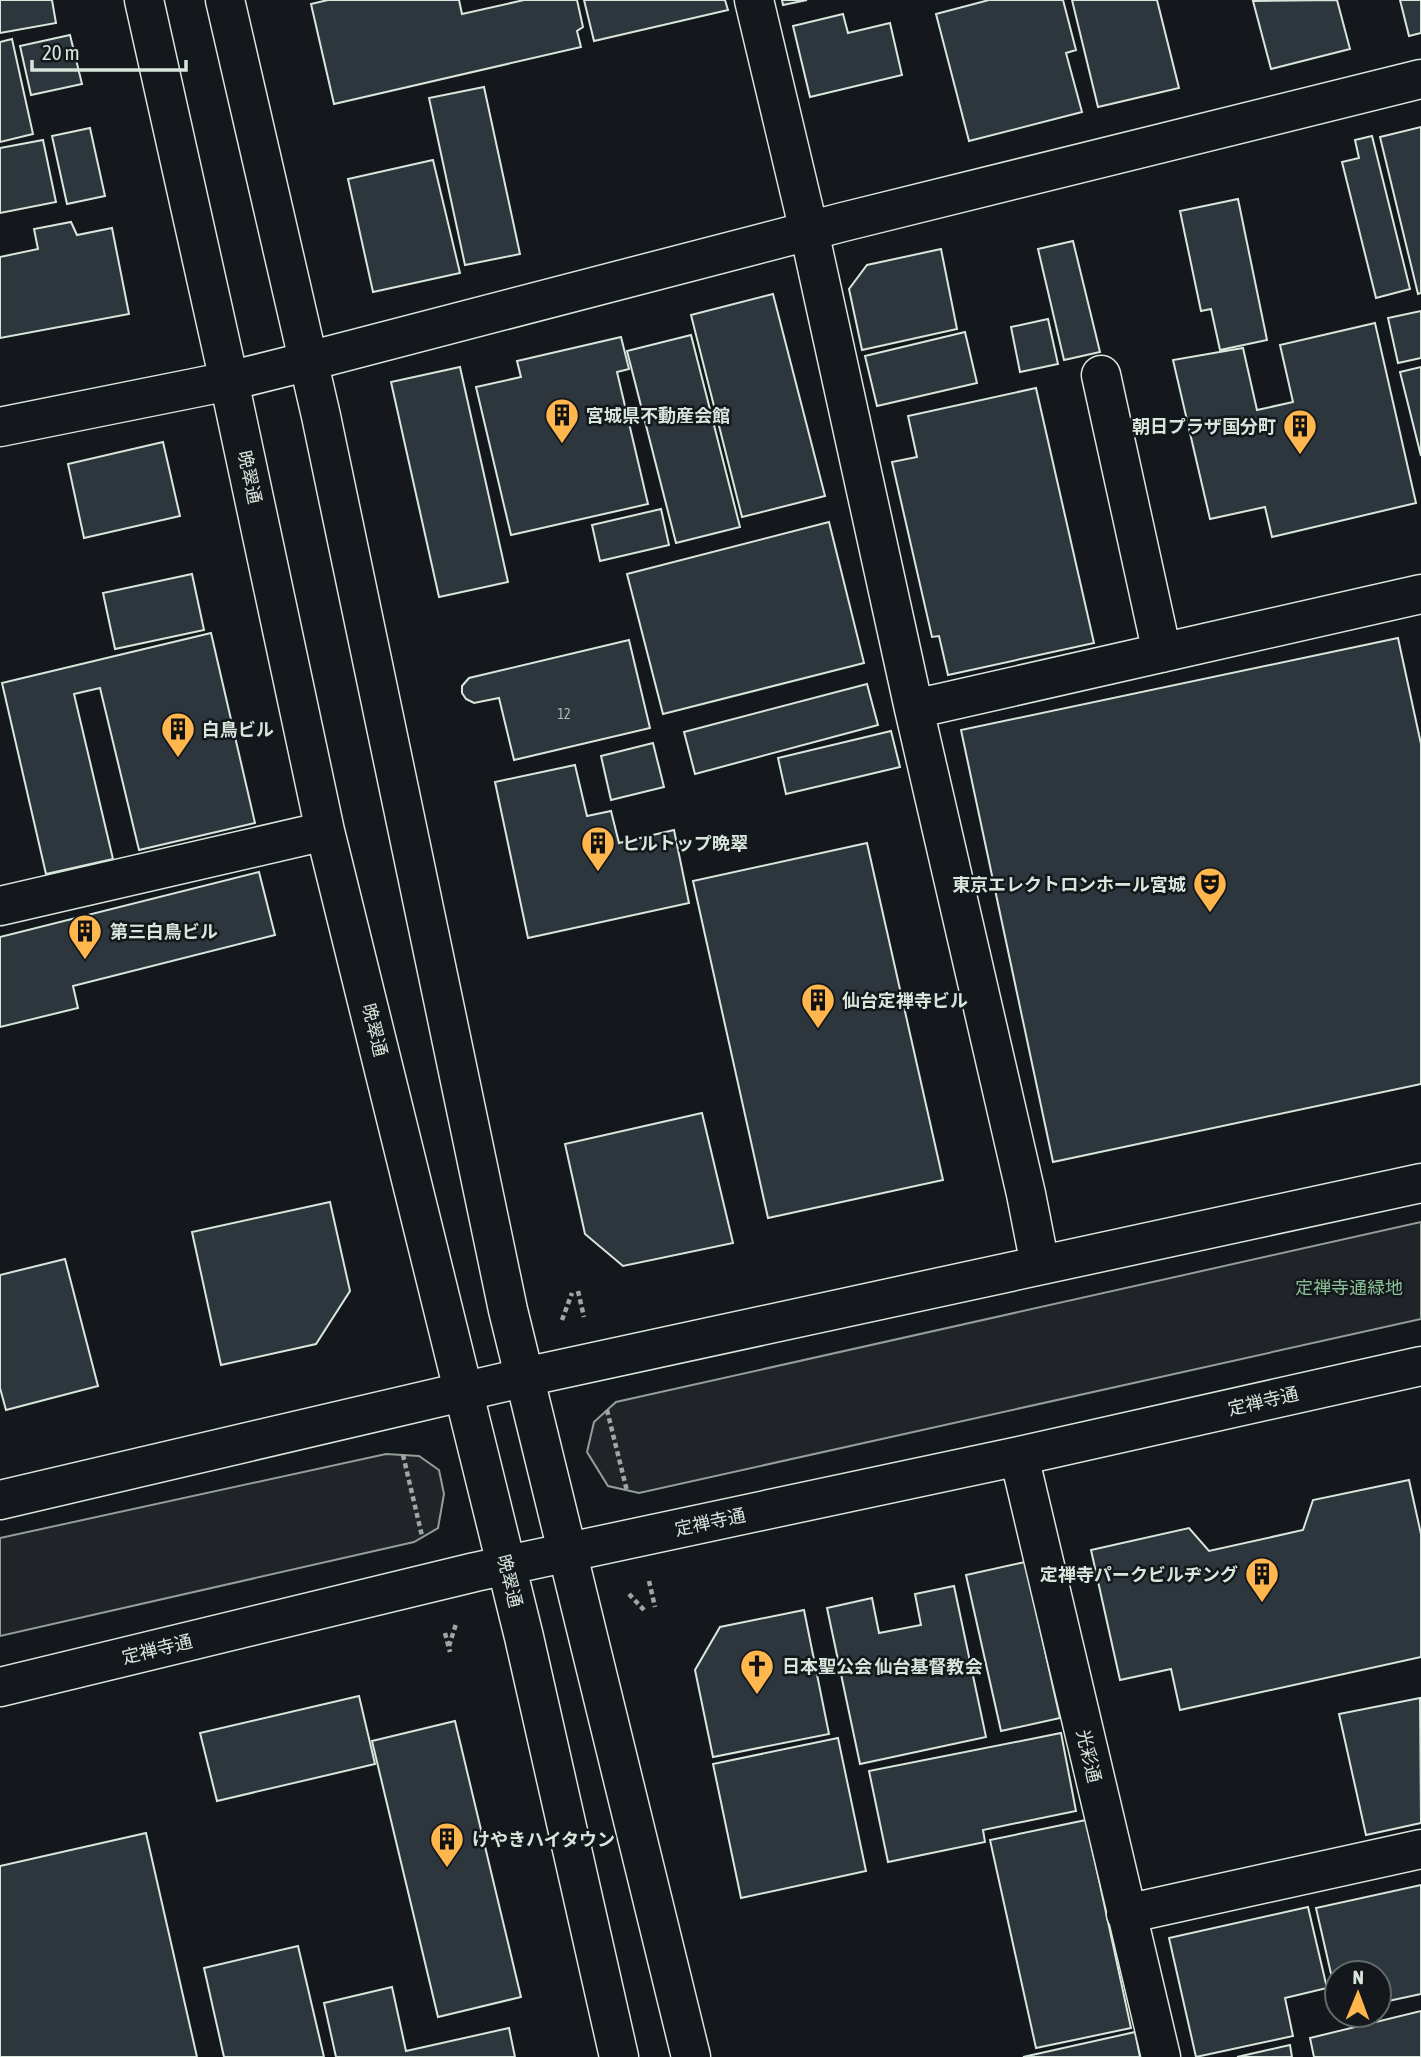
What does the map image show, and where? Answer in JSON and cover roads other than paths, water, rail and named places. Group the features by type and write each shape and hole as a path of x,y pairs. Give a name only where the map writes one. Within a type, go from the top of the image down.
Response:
{"street":[{"name":"晩翠通","path":"144,0 326,831 507,1566 619,2057"},
{"path":"225,0 309,361 508,1310 691,2057"},
{"path":"754,0 809,231 1040,1265"},
{"path":"0,427 309,361 809,231 1421,79"},
{"path":"1101,375 1162,653"},
{"path":"914,709 1421,594"},
{"path":"0,906 326,831"},
{"path":"0,1500 524,1378 1421,1183"},
{"name":"定禅寺通","path":"0,1687 398,1590 1421,1366"},
{"name":"光彩通","path":"1019,1456 1161,2057"},
{"path":"1126,1914 1421,1849"}],"place":[{"name":"宮城県不動産会館","path":"562,445"},
{"name":"朝日プラザ国分町","path":"1300,456"},
{"name":"白鳥ビル","path":"178,759"},
{"name":"ヒルトップ晩翠","path":"598,873"},
{"name":"東京エレクトロンホール宮城","path":"1210,914"},
{"name":"第三白鳥ビル","path":"85,961"},
{"name":"仙台定禅寺ビル","path":"818,1030"},
{"name":"定禅寺パークビルヂング","path":"1262,1604"},
{"name":"日本聖公会 仙台基督教会","path":"757,1696"},
{"name":"けやきハイタウン","path":"447,1869"}],"park label":[{"name":"定禅寺通緑地","path":"1349,1287"}]}
